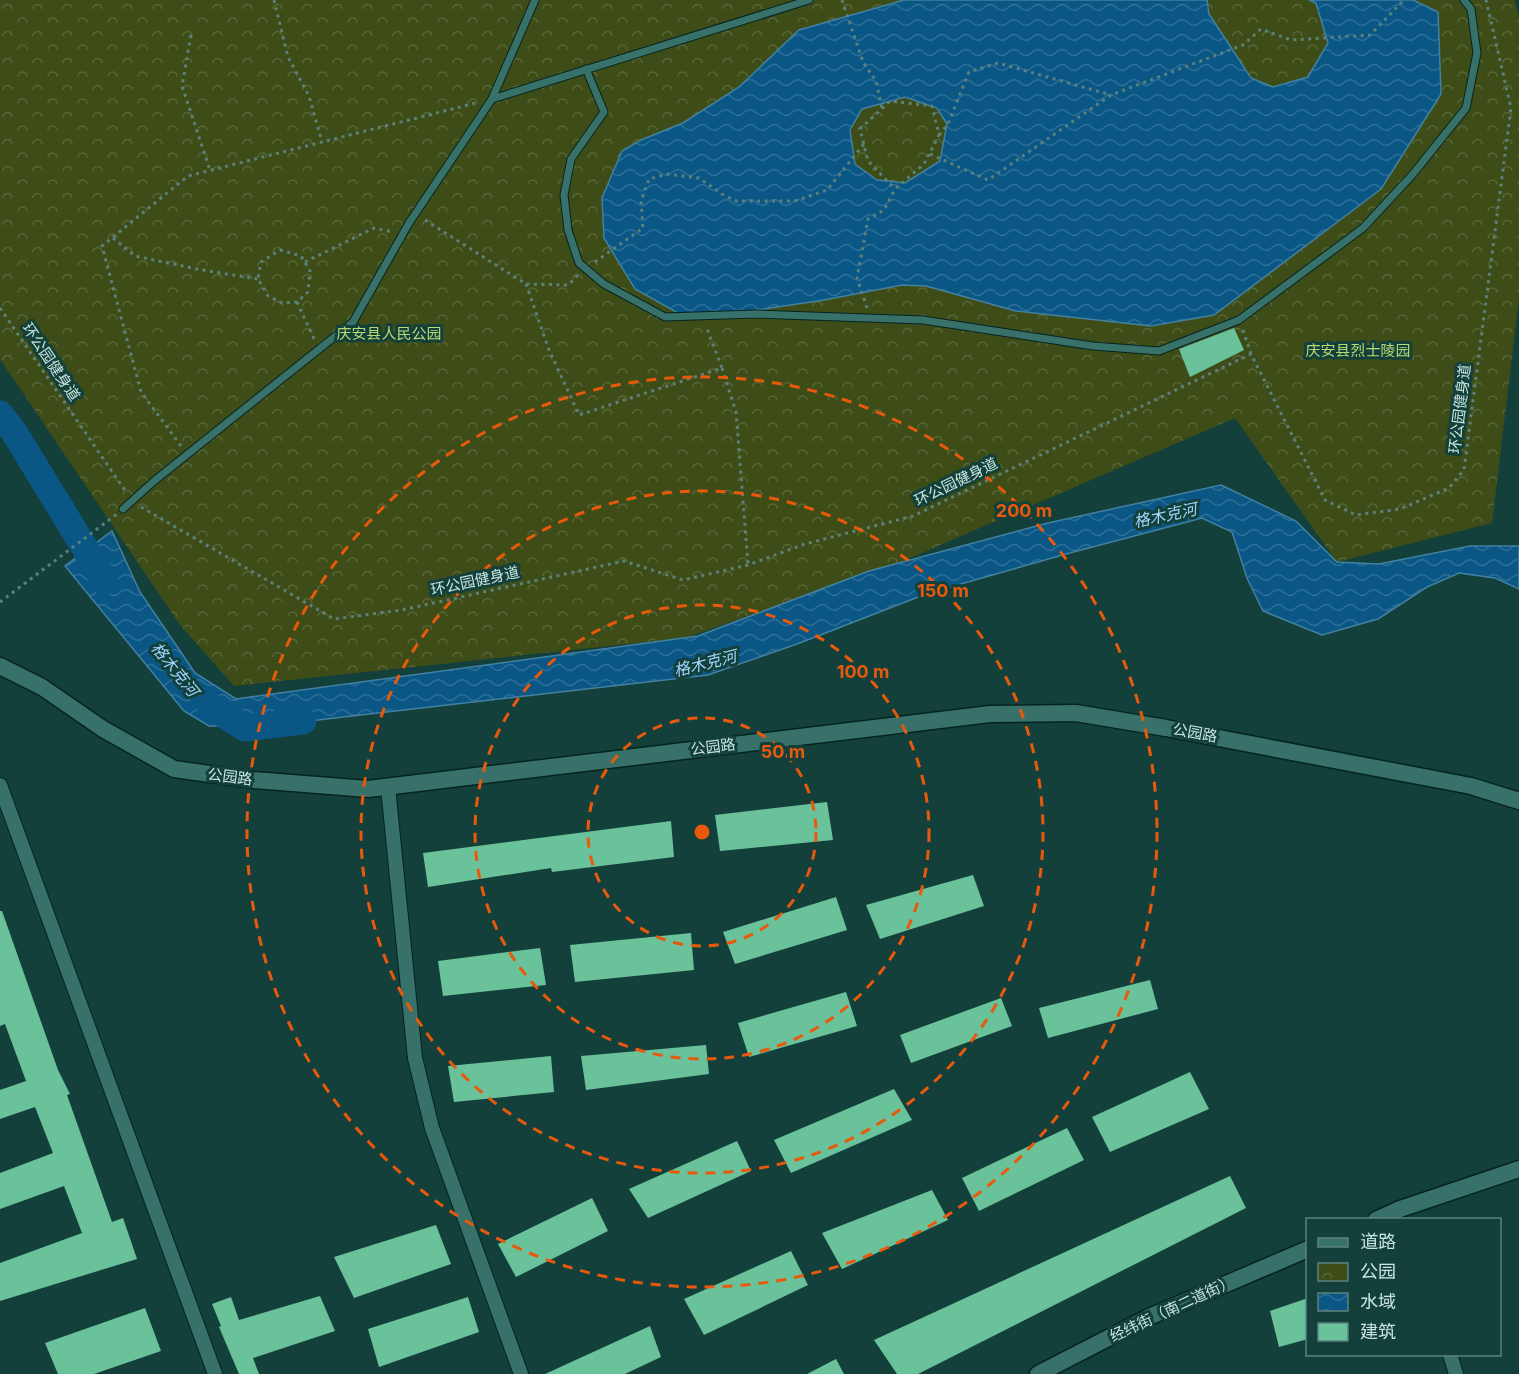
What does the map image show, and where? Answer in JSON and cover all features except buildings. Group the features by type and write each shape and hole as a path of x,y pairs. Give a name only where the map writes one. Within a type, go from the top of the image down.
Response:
{"street":[{"name":"公园路","path":"0,666 42,687 104,729 174,770 253,780 368,789 990,714 1076,713 1471,786 1519,801"},
{"path":"0,784 215,1374"},
{"path":"388,787 415,1058 432,1128 521,1374"},
{"path":"1385,1218 1402,1214 1519,1168"},
{"name":"经纬街（南二道街）","path":"1038,1374 1149,1317 1306,1250"},
{"path":"1451,1356 1456,1374"}],"lane":[{"path":"123,509 187,454 353,322 415,214 492,99 535,0"},
{"path":"492,99 809,0"},
{"path":"586,69 604,112 571,159 564,195 568,230 579,263 604,285 665,317 755,315 923,320 1093,346 1159,351 1239,320 1363,228 1413,174 1466,108 1477,53 1471,9 1464,0"}],"path":[{"path":"274,0 288,57 309,96 322,142"},
{"path":"842,0 863,62 876,81 882,109"},
{"path":"930,154 988,180 1111,95 1243,45 1261,29 1291,40 1370,35 1404,0"},
{"name":"环公园健身道","path":"0,308 132,501 334,619 402,610 624,561 683,580 748,565 805,544 913,516 1251,354 1324,500 1356,514 1400,509 1449,488 1464,470 1511,108 1486,0"},
{"path":"191,35 182,86 210,170"},
{"path":"870,318 857,278 868,219 884,210 895,189 924,164 939,135 948,124 969,72 998,63 1111,95"},
{"path":"187,454 141,392 102,246 188,176 492,99"},
{"path":"895,189 868,161 860,129 890,101 932,106 939,135"},
{"path":"415,214 526,284 568,285 585,267 643,228 640,201 649,179 667,174 699,178 736,201 795,201 827,190 864,144"},
{"path":"304,262 374,228 402,235"},
{"path":"112,238 135,256 258,279"},
{"path":"280,250 301,256 304,262 310,271 308,292 297,302 282,303 268,296 258,279 261,262 280,250"},
{"path":"526,284 549,350 579,415 722,368"},
{"path":"297,302 319,349"},
{"path":"702,316 736,412 748,565"},
{"path":"1239,320 1251,354"},
{"path":"0,602 123,509"}],"green space":[{"name":"庆安县人民公园","path":"0,0 1514,0 1519,16 1519,299 1492,523 1337,562 1235,418 901,562 685,638 234,686 180,625 0,359"}],"water":[{"path":"904,0 1207,0 1209,14 1251,78 1273,87 1308,77 1328,43 1316,3 1309,0 1413,0 1438,12 1441,94 1381,189 1214,315 1151,326 1016,311 926,286 902,285 731,314 678,313 635,289 604,238 602,198 622,151 641,140 683,123 739,87 799,30","holes":["905,97 937,108 947,124 940,161 905,183 877,180 855,164 850,130 862,109"]},
{"path":"1221,485 1296,521 1337,562 1379,564 1470,546 1519,546 1519,589 1495,578 1459,573 1427,587 1378,619 1322,635 1263,611 1247,578 1232,532 1202,518 926,594 797,644 708,675 266,726 209,726 184,711 65,566 112,531 140,592 195,673 236,699 698,636 869,571 1048,523"}],"waterway":[{"name":"格木克河","path":"0,414 14,432 105,581"},
{"name":"格木克河","path":"210,706 245,728 303,721"}],"park label":[{"name":"庆安县烈士陵园","path":"1358,351"}]}
